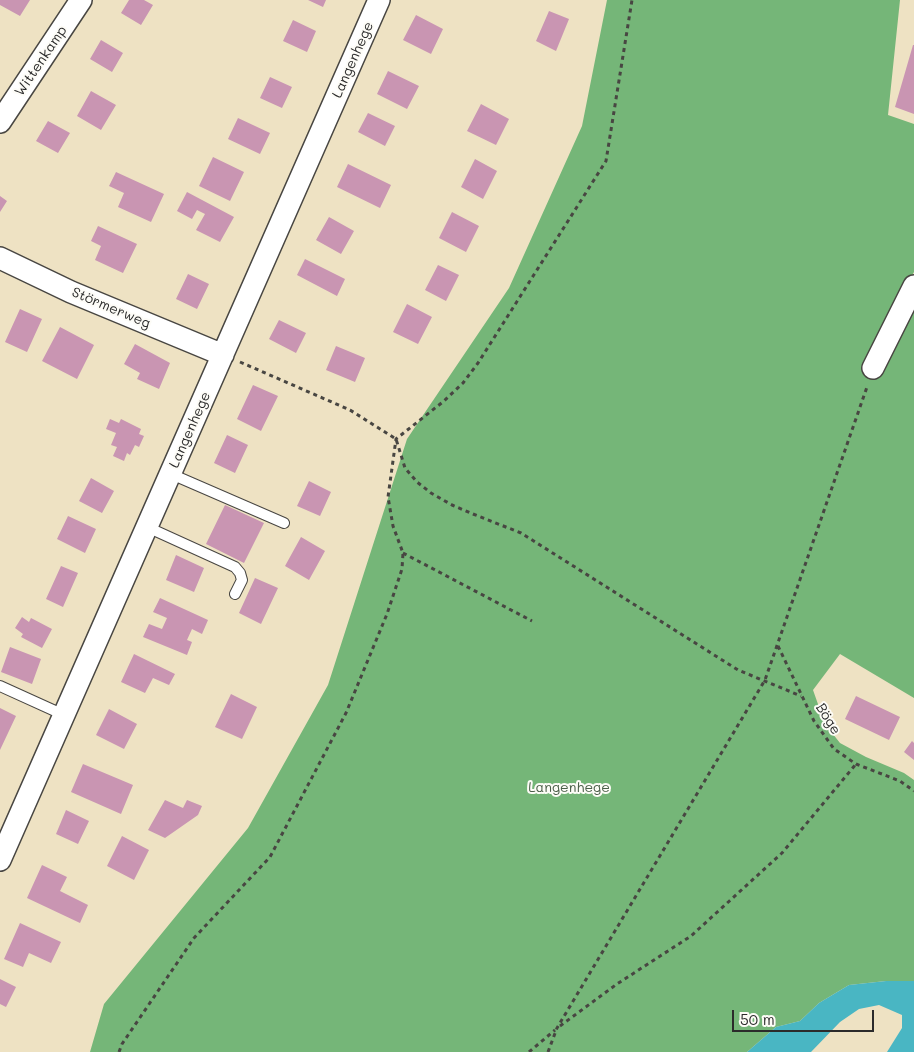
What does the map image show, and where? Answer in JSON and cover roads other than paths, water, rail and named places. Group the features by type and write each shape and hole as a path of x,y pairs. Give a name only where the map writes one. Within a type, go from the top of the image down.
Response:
{"street":[{"name":"Wittenkamp","path":"0,122 81,0"},
{"name":"Langenhege","path":"0,860 379,0"},
{"name":"Störmerweg","path":"0,258 72,292 223,355"},
{"path":"873,368 914,286"}],"lane":[{"path":"171,474 284,523"},
{"path":"147,527 236,567 242,580 235,594"},
{"path":"0,686 64,715"}],"water":[{"path":"886,981 914,981 914,1052 887,1052 902,1028 902,1015 879,1005 859,1009 840,1022 811,1052 747,1052 776,1027 800,1021 819,1003 849,985"}]}
